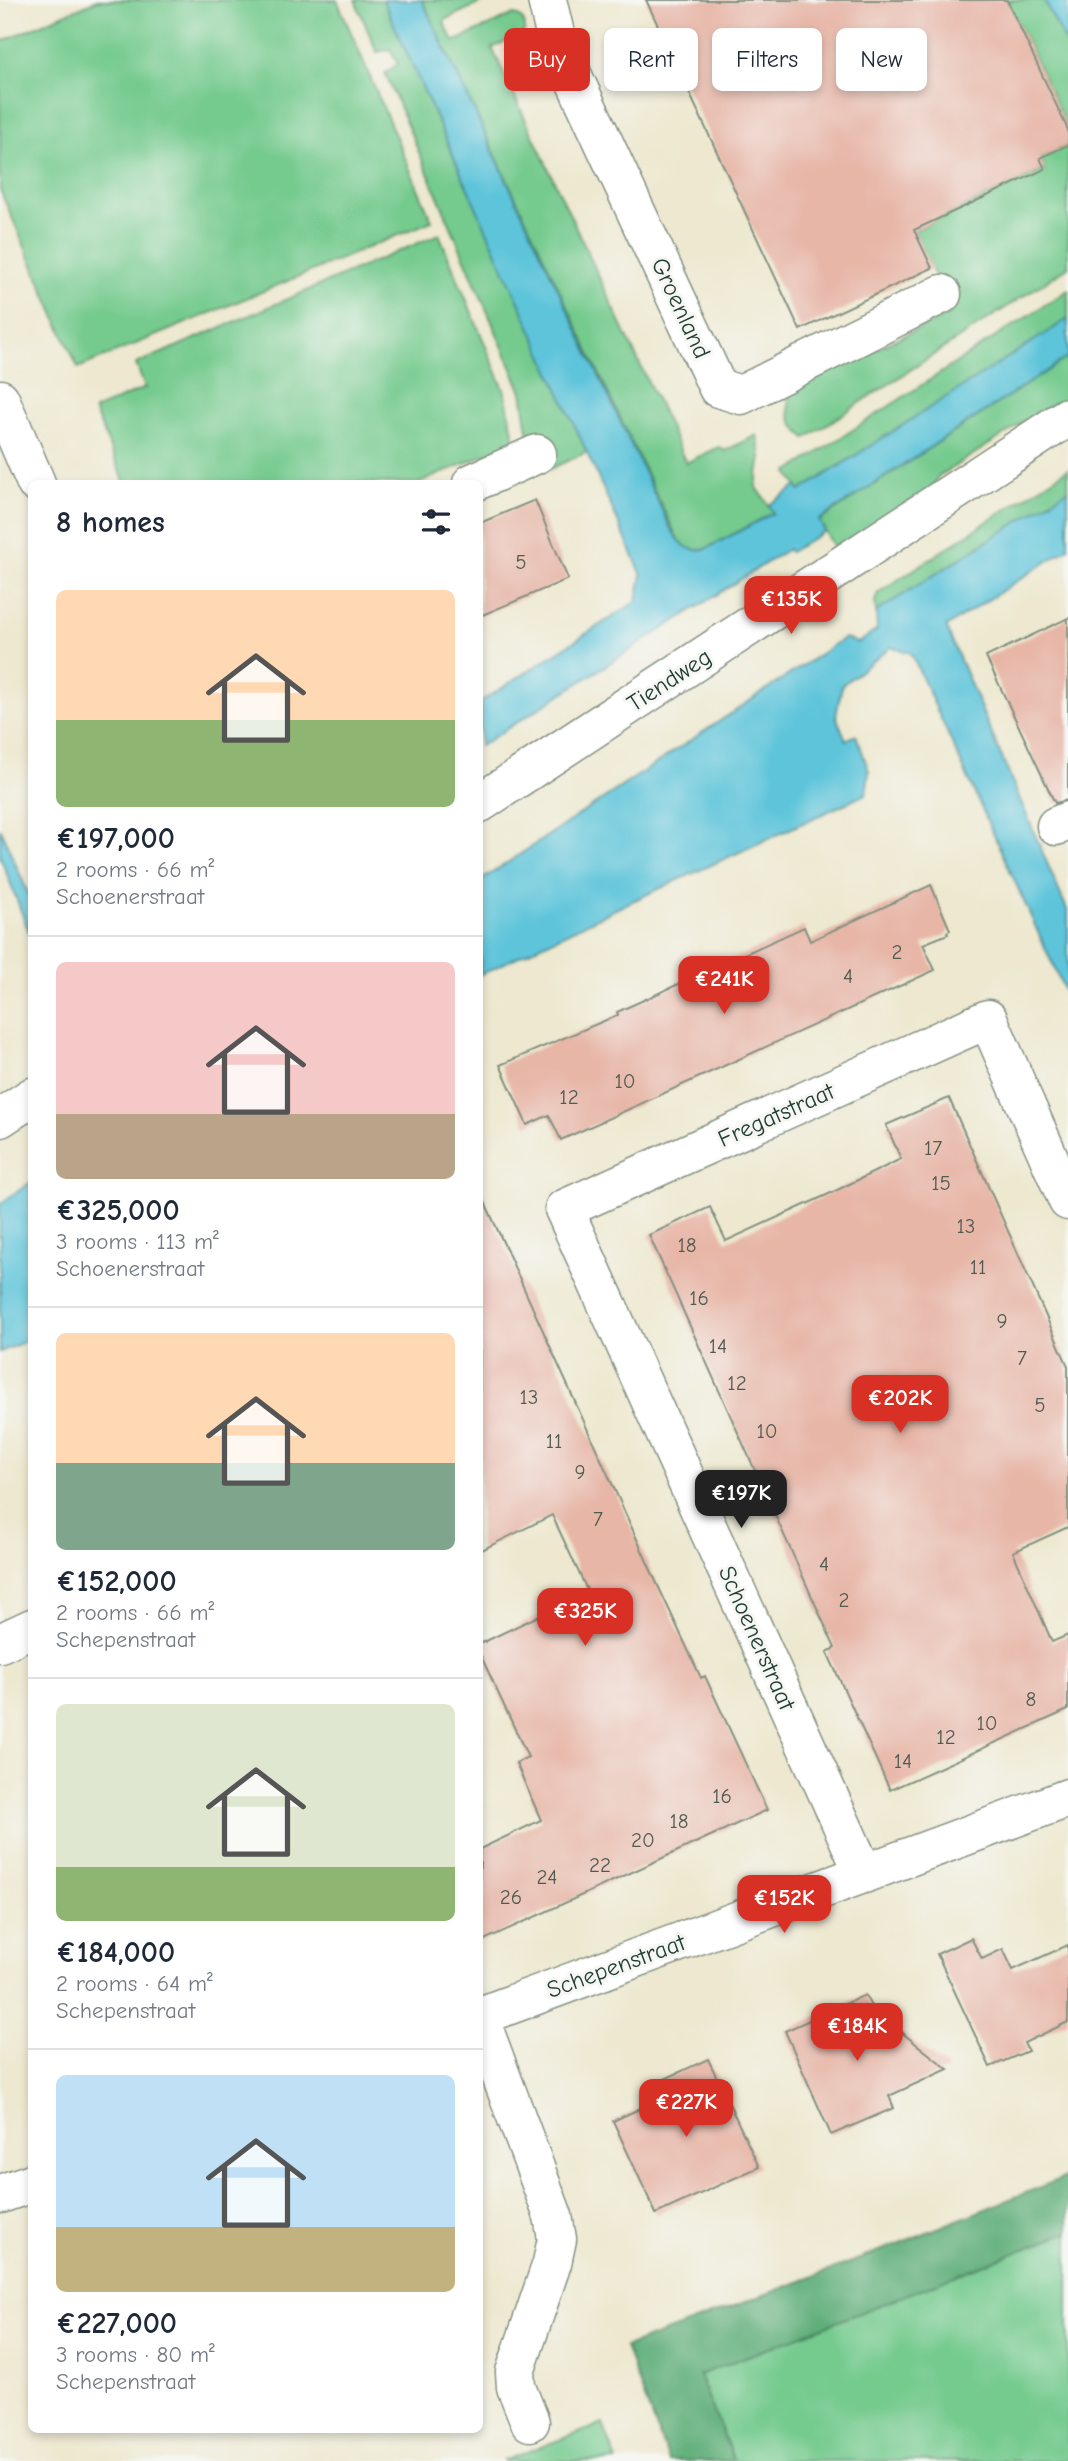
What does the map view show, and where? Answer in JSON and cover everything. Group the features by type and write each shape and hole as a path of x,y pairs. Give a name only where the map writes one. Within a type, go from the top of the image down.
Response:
{"street":[{"name":"Groenland","path":"547,0 557,42 718,388 741,395 942,294"},
{"path":"0,399 35,480"},
{"name":"Tiendweg","path":"483,801 1068,417"},
{"path":"479,480 537,454"},
{"name":"Fregatstraat","path":"564,1209 988,1019 1068,1201"},
{"path":"0,1118 28,1100"},
{"name":"Schoenerstraat","path":"564,1209 864,1874"},
{"path":"0,1643 28,1630"},
{"name":"Schepenstraat","path":"483,2017 1068,1798"},
{"name":"Schepenstraat","path":"483,2026 553,2217 557,2239 552,2263 515,2372 516,2387 530,2422"},
{"path":"0,2194 28,2184"}],"green space":[{"path":"97,0 337,0 432,221 78,368 0,190 0,42"},
{"path":"355,0 383,0 587,452 548,470 533,436 529,437 522,392 385,73 398,64 390,49 377,52"},
{"path":"422,0 487,0 446,19 444,23 456,41 512,15 522,19 525,28 504,28 504,43 492,48 504,74 504,91 512,91 686,463 719,447 725,451 757,435 761,457 756,486 774,513 702,551 687,548 677,538"},
{"path":"1007,0 1044,0 1068,47 1068,130"},
{"path":"1068,145 1068,267 806,438 800,433 792,421 789,409 794,387 952,313 914,230 1045,169 1040,158"},
{"path":"439,234 505,392 515,442 426,480 124,480 94,410 145,388 136,364"},
{"path":"1068,290 1068,319 800,491 788,472"},
{"path":"1068,357 1068,402 1054,403 938,477 931,490 835,549 819,521"},
{"path":"1068,469 1068,490 876,612 875,601 878,593"},
{"path":"1068,2176 1068,2232 699,2375 734,2461 669,2461 625,2347 852,2262"},
{"path":"1068,2232 1068,2461 734,2461 698,2375"},
{"path":"603,2424 617,2461 502,2461"}],"water":[{"path":"383,0 422,0 670,527 689,548 706,549 773,513 769,505 797,486 800,491 1068,319 1068,357 819,520 825,531 790,552 788,549 483,744 483,700 637,601 642,575"},
{"path":"1044,0 1067,0 1068,47"},
{"path":"1068,490 1068,548 946,627 1068,912 1068,998 911,653 891,647 842,685 836,716 846,740 856,735 869,771 866,794 626,904 483,974 483,879 844,638 858,643 877,630 876,612"},
{"path":"0,828 28,893 28,929 0,856"},
{"path":"28,1184 28,1340 0,1352 0,1204"}],"building":[{"path":"646,0 1007,0 1068,130 1068,145 1040,158 1045,169 914,230 932,268 800,330 688,91 698,91 698,28 659,28"},
{"path":"535,500 568,579 483,615 483,522"},
{"path":"1068,618 1068,800 1055,803 986,657"},
{"path":"931,885 950,930 948,934 923,944 935,970 561,1140 549,1115 527,1125 500,1065 618,1015 617,1012 804,927 810,941"},
{"path":"949,1098 1068,1366 1068,1527 1013,1552 1052,1642 1068,1635 1068,1710 890,1790 827,1652 835,1648 649,1235 710,1207 726,1241 901,1159 886,1125"},
{"path":"483,1198 654,1577 701,1678 705,1676 767,1810 483,1941 483,1848 541,1820 516,1763 528,1757 483,1660 483,1643 588,1592 552,1515 483,1550"},
{"path":"971,1938 982,1959 1003,1949 1013,1970 1068,1945 1068,2022 1024,2043 1028,2051 990,2067 937,1954"},
{"path":"865,1995 873,2010 948,2069 889,2096 894,2108 831,2135 785,2031"},
{"path":"708,2059 759,2167 656,2214 613,2121 665,2097 658,2082"}]}
